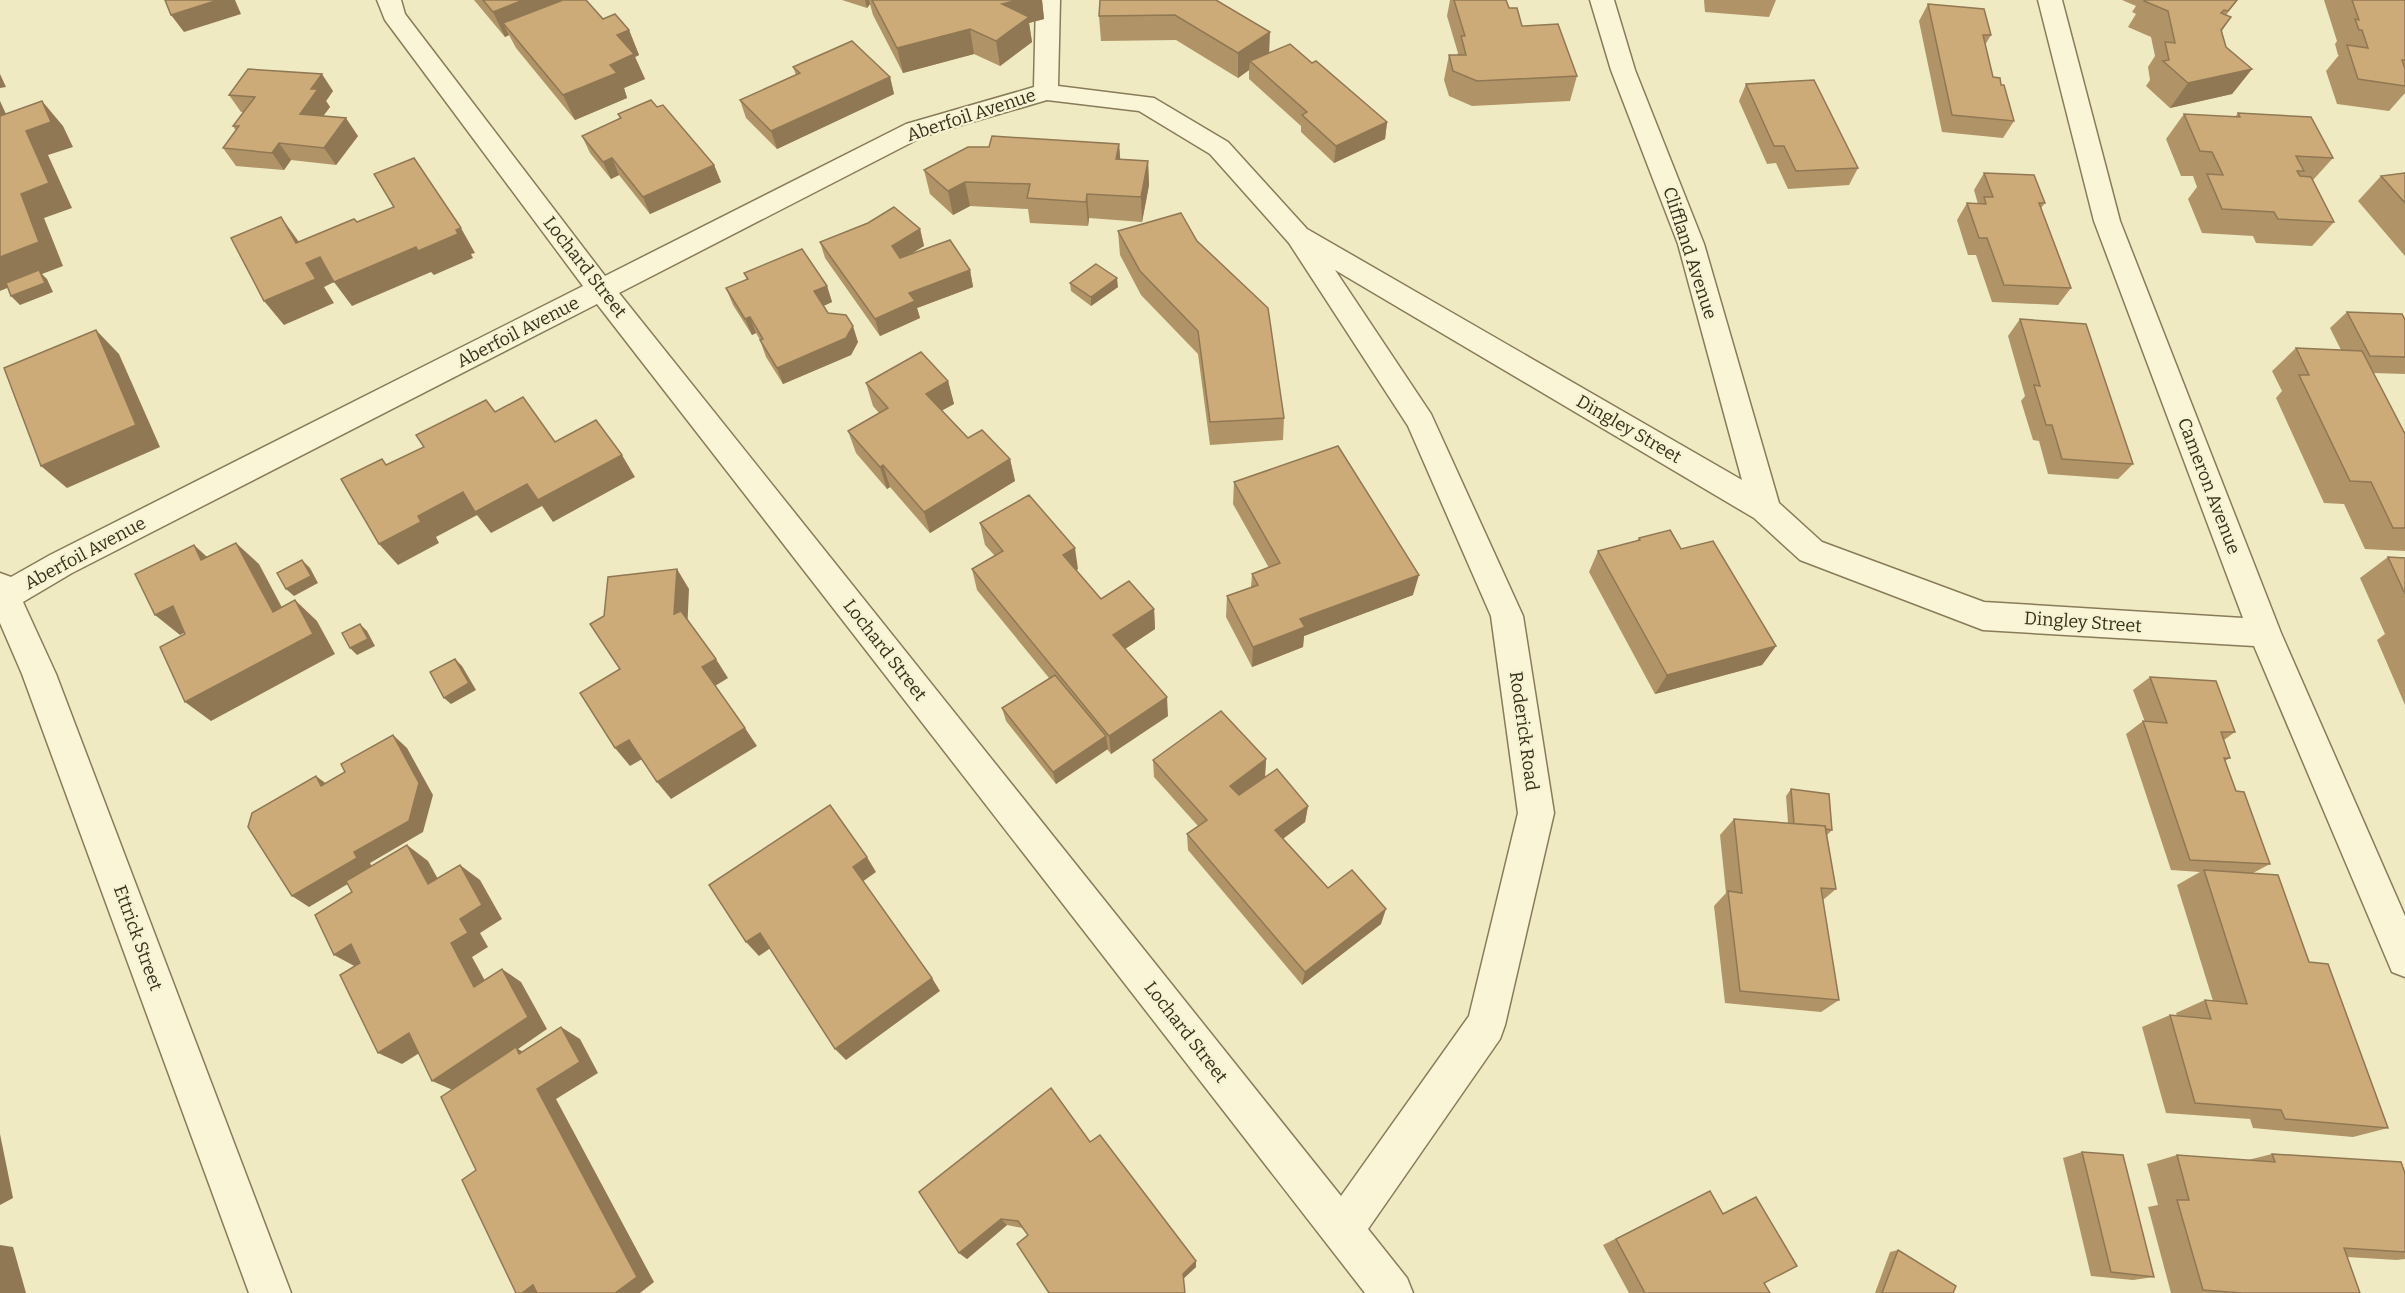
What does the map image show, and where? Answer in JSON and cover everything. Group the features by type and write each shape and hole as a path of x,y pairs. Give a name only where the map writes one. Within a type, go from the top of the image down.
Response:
{"street":[{"name":"Lochard Street","path":"389,0 393,15 601,290 1392,1293"},
{"path":"1046,92 1048,0"},
{"name":"Cliffland Avenue","path":"1602,0 1623,70 1691,244 1765,509"},
{"name":"Cameron Avenue","path":"2050,0 2107,221 2265,633 2405,959"},
{"name":"Aberfoil Avenue","path":"1,594 915,130 1046,92"},
{"name":"Dingley Street","path":"1046,92 1144,104 1219,148 1298,236 1765,509 1811,551 1983,616 2265,633"},
{"name":"Roderick Road","path":"1298,236 1421,422 1507,616 1536,813 1486,1025 1342,1230"},
{"name":"Ettrick Street","path":"1,594 39,674 270,1293"}],"building":[{"path":"165,0 218,0 171,15"},
{"path":"483,0 523,0 493,12"},
{"path":"563,0 586,0 603,19 615,14 629,30 617,35 634,54 610,65 617,73 563,95 503,23"},
{"path":"872,0 1018,0 1002,4 1029,17 996,41 970,29 897,48"},
{"path":"1100,0 1216,0 1270,32 1238,53 1175,15 1099,16"},
{"path":"1454,0 1506,0 1509,8 1517,8 1522,26 1558,24 1577,76 1477,81 1453,71 1449,55 1466,55 1461,36 1465,36"},
{"path":"2145,0 2237,0 2228,11 2224,10 2221,13 2231,17 2221,30 2226,47 2252,69 2188,83 2163,61 2169,60 2165,42 2175,43 2168,11"},
{"path":"2352,0 2405,0 2405,60 2402,60 2405,69 2405,86 2358,79 2347,45 2368,48 2362,30 2359,30 2355,19 2359,20"},
{"path":"1928,4 1984,9 1991,35 1983,35 1993,77 2000,78 2001,85 2004,85 2014,121 1952,115"},
{"path":"852,41 890,77 771,131 740,100 800,73 793,67"},
{"path":"1290,44 1312,63 1316,61 1387,122 1336,146 1302,115 1307,112 1250,61"},
{"path":"248,69 322,74 311,89 318,89 300,114 346,118 324,148 279,143 272,153 223,148 239,126 233,126 255,97 229,95"},
{"path":"1814,80 1858,168 1796,171 1784,146 1774,146 1746,84"},
{"path":"651,100 657,107 663,105 714,165 643,197 612,158 603,162 582,136 621,118 618,114"},
{"path":"42,101 51,122 26,131 49,183 21,194 39,242 0,257 0,116"},
{"path":"2238,113 2311,117 2333,158 2296,156 2304,171 2297,171 2300,176 2311,177 2334,222 2278,219 2274,212 2222,209 2207,174 2223,175 2212,152 2200,151 2184,114 2240,117"},
{"path":"992,136 1119,144 1116,159 1148,161 1141,197 1087,194 1086,202 1027,198 1030,184 965,182 948,191 924,170 968,147 989,147"},
{"path":"414,158 461,228 456,230 458,234 418,251 416,247 334,282 320,257 306,263 316,279 264,301 231,238 281,217 296,243 354,219 357,222 394,207 374,174"},
{"path":"1984,173 2034,175 2045,203 2039,203 2071,288 2004,285 1987,238 1979,238 1967,203 1986,204 1984,197 1993,197"},
{"path":"2405,173 2405,203 2381,176"},
{"path":"894,207 920,229 892,246 900,258 950,240 970,270 909,293 915,301 875,319 820,242 868,223"},
{"path":"1181,213 1197,241 1268,308 1284,418 1210,422 1198,331 1140,271 1118,231"},
{"path":"802,249 827,286 814,291 828,313 846,315 853,326 846,338 777,368 760,340 763,339 750,317 745,319 726,288 748,279 744,273"},
{"path":"1096,264 1117,278 1091,297 1070,283"},
{"path":"39,270 45,283 11,296 6,283"},
{"path":"2347,312 2402,314 2405,320 2405,357 2370,356"},
{"path":"2020,319 2086,324 2133,464 2062,459 2052,425 2046,425 2034,385 2040,386"},
{"path":"96,330 136,425 41,466 4,368"},
{"path":"2296,348 2362,351 2405,434 2405,528 2393,528 2371,482 2350,481 2299,375 2309,375"},
{"path":"921,352 948,381 926,394 968,438 982,430 1010,459 924,512 883,465 880,467 848,431 888,408 866,383"},
{"path":"523,397 555,442 596,420 622,455 538,500 527,484 475,512 463,492 418,516 421,522 379,544 341,479 382,459 386,465 424,447 416,435 486,400 495,412"},
{"path":"1338,446 1419,575 1300,619 1305,627 1253,647 1227,596 1258,585 1252,574 1280,563 1234,482"},
{"path":"1029,495 1075,548 1063,555 1101,599 1129,581 1154,609 1113,635 1167,697 1109,736 972,569 1003,551 980,523"},
{"path":"1670,530 1681,549 1713,541 1776,646 1667,675 1598,551"},
{"path":"236,543 273,612 295,600 313,634 185,702 160,647 185,634 173,606 155,615 135,574 194,545 201,560"},
{"path":"2388,557 2405,558 2405,594"},
{"path":"302,560 311,576 286,589 277,573"},
{"path":"677,569 674,614 681,611 716,659 702,667 745,728 657,782 629,740 615,748 580,693 620,669 590,624 604,616 608,577"},
{"path":"360,624 368,639 350,648 342,633"},
{"path":"455,659 469,683 444,698 430,672"},
{"path":"1055,675 1106,736 1053,772 1002,708"},
{"path":"2150,677 2216,681 2235,732 2221,732 2230,758 2224,758 2236,791 2244,792 2270,864 2190,860 2143,721 2167,723"},
{"path":"1221,711 1266,759 1230,786 1239,795 1277,769 1308,806 1275,830 1328,888 1352,870 1386,909 1305,972 1187,834 1207,820 1153,760"},
{"path":"393,735 419,783 409,821 354,852 357,858 292,896 248,827 252,813 316,776 321,786 345,772 341,764"},
{"path":"1791,789 1829,794 1832,830 1826,829 1825,826 1794,824"},
{"path":"830,805 867,857 853,867 932,978 835,1049 760,933 746,942 709,885"},
{"path":"1734,819 1825,826 1836,889 1821,888 1839,1000 1740,991 1728,891 1742,893"},
{"path":"407,845 428,884 460,865 482,905 460,919 468,933 451,943 474,987 502,969 528,1017 432,1081 409,1033 378,1053 340,975 360,963 351,944 334,955 315,915 352,892 346,881"},
{"path":"2204,870 2278,875 2309,962 2328,964 2388,1128 2285,1119 2281,1110 2195,1103 2170,1015 2211,1019 2205,1000 2247,1004"},
{"path":"561,1027 580,1062 537,1089 637,1277 615,1293 537,1293 533,1285 522,1293 516,1293 462,1180 476,1170 441,1097 516,1047 519,1054"},
{"path":"1051,1088 1090,1142 1100,1135 1196,1261 1183,1274 1185,1293 1049,1293 1017,1244 1028,1235 1018,1221 1001,1219 959,1253 919,1192"},
{"path":"2082,1152 2123,1155 2154,1277 2111,1272"},
{"path":"2272,1154 2401,1162 2405,1173 2405,1252 2344,1248 2360,1293 2242,1293 2203,1290 2177,1200 2189,1200 2177,1155 2275,1162"},
{"path":"1710,1191 1723,1214 1756,1197 1797,1266 1764,1283 1770,1293 1645,1293 1616,1239"},
{"path":"1898,1250 1956,1286 1953,1293 1882,1293"}]}
